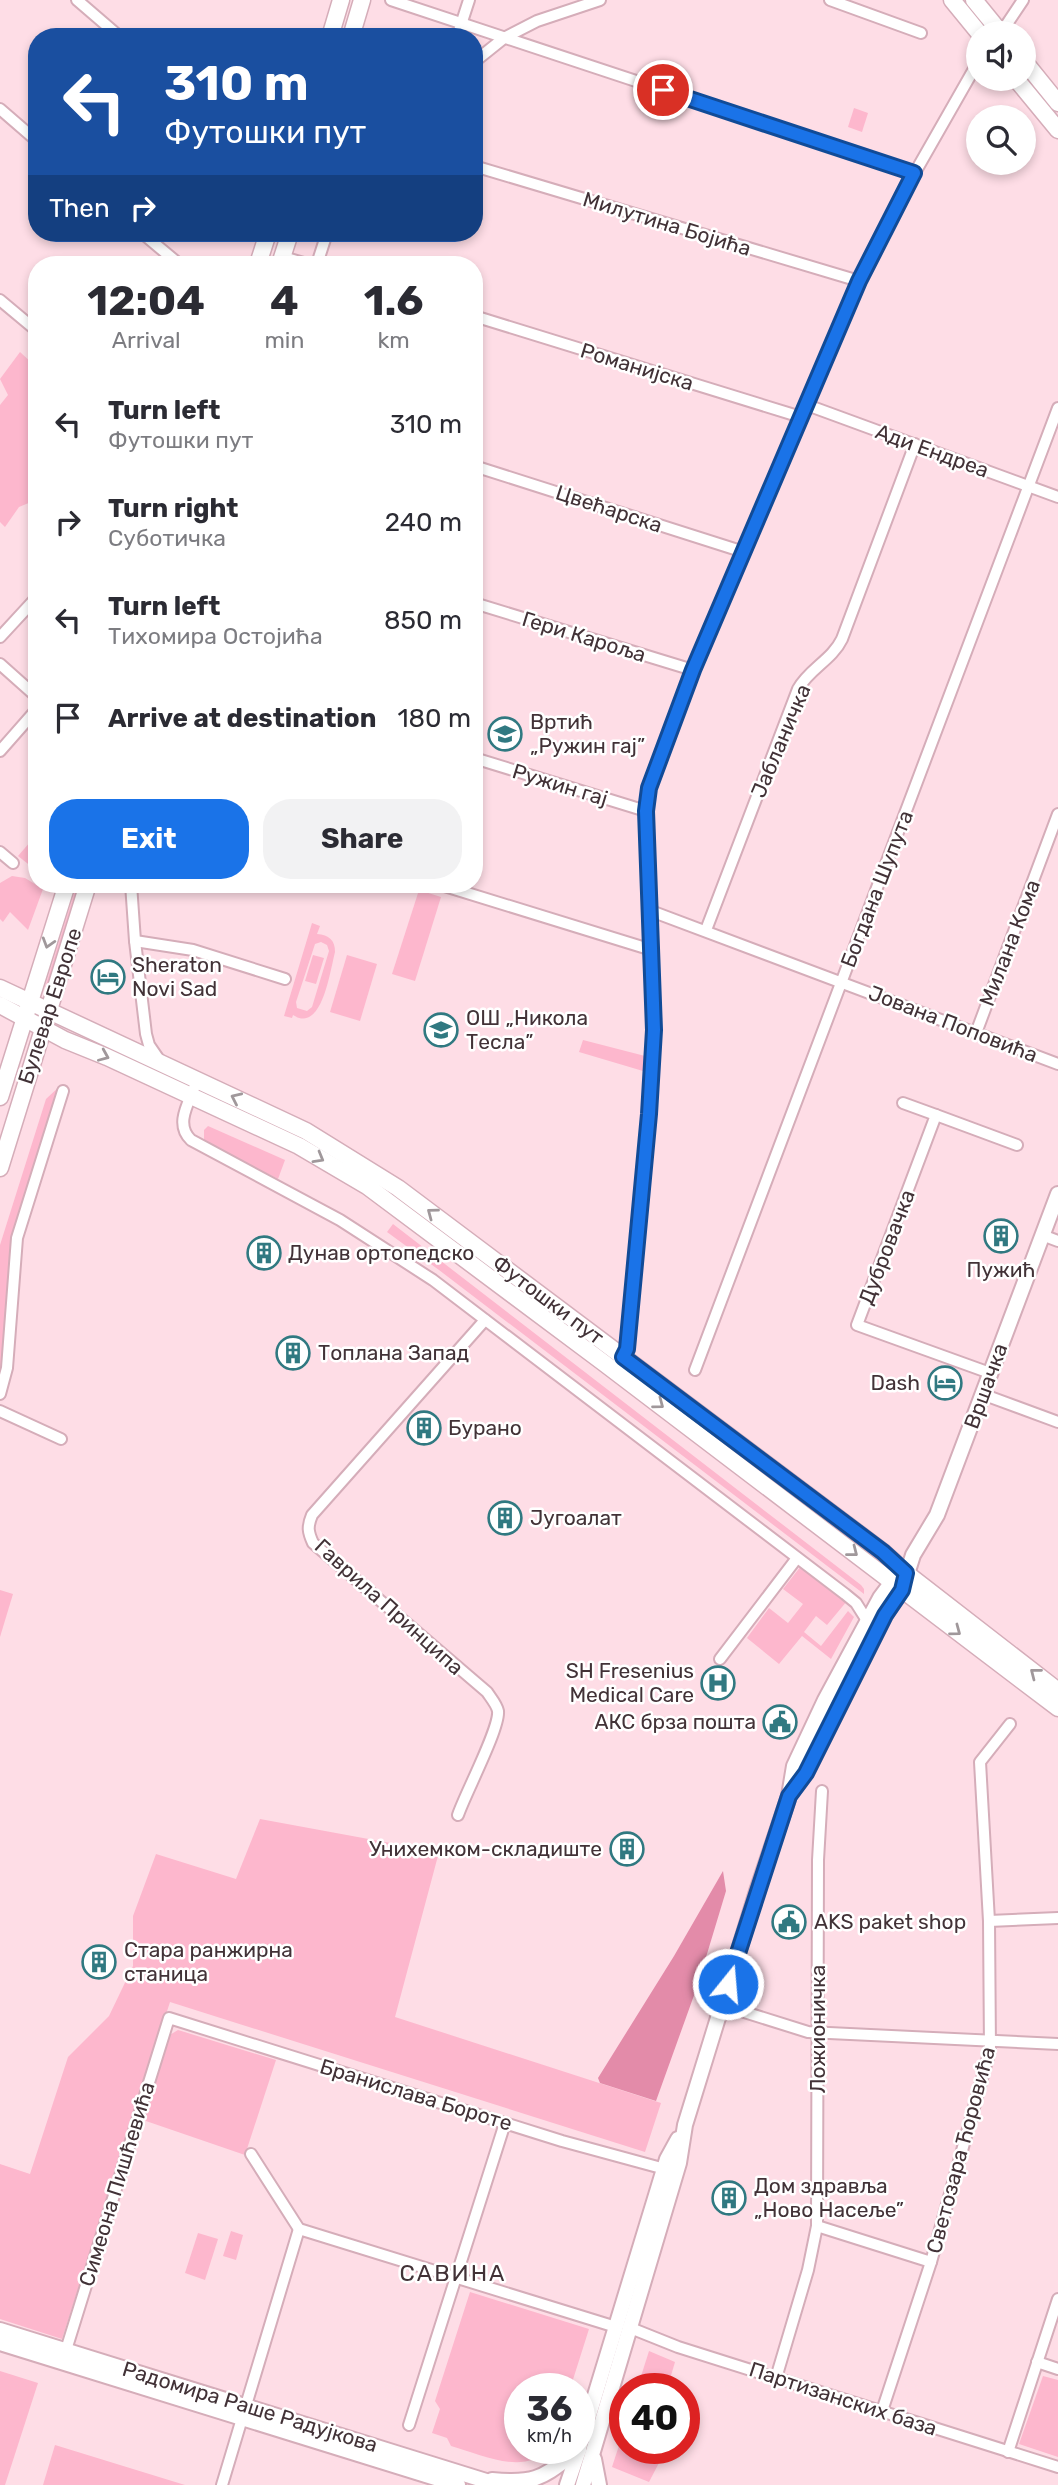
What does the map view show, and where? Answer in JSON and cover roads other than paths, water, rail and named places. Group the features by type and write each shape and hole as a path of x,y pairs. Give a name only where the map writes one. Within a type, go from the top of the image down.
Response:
{"main road":[{"path":"333,28 341,0"},
{"path":"354,28 362,0"},
{"path":"953,0 970,21"},
{"path":"974,0 994,21"},
{"path":"1036,76 1058,103"},
{"path":"1026,91 1058,130"},
{"name":"Булевар Европе","path":"0,1097 64,893"},
{"name":"Булевар Европе","path":"0,1168 85,893"},
{"name":"Футошки пут","path":"0,988 306,1131 398,1188 883,1552 900,1582 1058,1691"},
{"name":"Футошки пут","path":"0,1005 42,1028 299,1146 367,1186 900,1582 1058,1707"}],"street":[{"path":"77,0 110,28"},
{"path":"391,0 476,28"},
{"path":"460,28 469,0"},
{"path":"483,55 504,38 537,21 600,0"},
{"path":"830,0 921,33"},
{"path":"1009,21 1023,0"},
{"path":"483,30 914,173"},
{"path":"604,1363 612,1365 623,1357 627,1349 649,1114 654,1030 646,811 649,788 693,670 859,281 914,173 966,83"},
{"path":"0,109 28,133"},
{"name":"Милутина Бојића","path":"483,169 859,281"},
{"path":"153,242 169,256"},
{"path":"0,301 28,324"},
{"name":"Романијска","path":"483,319 801,417"},
{"name":"Ади Ендреа","path":"807,405 1058,497"},
{"name":"Богдана Шупута","path":"695,1370 1058,408"},
{"name":"Јабланичка","path":"706,930 798,689 836,652 915,444"},
{"name":"Цвећарска","path":"483,469 744,552"},
{"name":"Гери Кароља","path":"483,606 693,670"},
{"path":"0,637 28,607"},
{"path":"0,664 28,689"},
{"path":"0,751 28,719"},
{"name":"Ружин гај","path":"483,761 646,811"},
{"name":"Милана Кома","path":"976,1033 1058,814"},
{"path":"0,852 13,863"},
{"path":"132,893 146,1034 149,1045 162,1063"},
{"path":"467,893 652,950"},
{"name":"Јована Поповића","path":"651,911 1058,1064"},
{"path":"135,941 193,950 285,979"},
{"path":"128,1047 138,1048 146,1034"},
{"path":"197,1080 182,1122 183,1133 191,1140 340,1220 433,1280 856,1603 868,1622"},
{"path":"0,1394 7,1368 17,1238 63,1091"},
{"path":"903,1103 1017,1144"},
{"name":"Дубровачка","path":"936,1115 858,1325 990,1373"},
{"name":"Вршачка","path":"900,1582 944,1500 1058,1194"},
{"path":"1042,1235 1058,1241"},
{"name":"Гаврила Принципа","path":"458,1815 492,1734 498,1711 496,1705 487,1692 313,1543 308,1524 312,1515 485,1320"},
{"path":"982,1394 1058,1422"},
{"path":"0,1411 61,1439"},
{"path":"720,1659 797,1558"},
{"path":"622,2327 665,2169 684,2125 789,1796 794,1766 825,1700 868,1622 900,1582"},
{"path":"789,1796 806,1773 900,1582"},
{"name":"Светозара Ћоровића","path":"882,2411 931,2262 990,2050 989,1921 980,1762 1010,1724"},
{"name":"Ложионичка","path":"776,2378 808,2270 817,2226 818,1860 822,1791"},
{"path":"989,1921 1058,1919"},
{"path":"722,2005 808,2032 1058,2044"},
{"name":"Бранислава Бороте","path":"169,2018 505,2123 665,2169"},
{"name":"Симеона Пишћевића","path":"65,2350 169,2018"},
{"path":"409,2425 505,2123"},
{"path":"595,2404 609,2355 622,2327 679,2163 684,2125"},
{"path":"222,2485 246,2413 299,2229 251,2154"},
{"path":"817,2226 931,2262"},
{"name":"Партизанских база","path":"299,2229 622,2327 1058,2467"},
{"path":"1008,2452 1058,2299"},
{"name":"Радомира Раше Радујкова","path":"0,2329 458,2485"},
{"name":"Радомира Раше Радујкова","path":"0,2343 499,2485"},
{"path":"1037,2362 1058,2369"},
{"path":"477,2478 516,2481 537,2479 560,2464"},
{"path":"568,2485 576,2464"},
{"path":"582,2464 583,2485"},
{"path":"589,2464 599,2485"}],"place":[{"name":"Вртић „Ружин гај”","path":"505,734"},
{"name":"Sheraton Novi Sad","path":"108,977"},
{"name":"ОШ „Никола Тесла”","path":"441,1030"},
{"name":"Пужић","path":"1001,1236"},
{"name":"Дунав ортопедско","path":"264,1253"},
{"name":"Топлана Запад","path":"293,1353"},
{"name":"Dash","path":"945,1383"},
{"name":"Бурано","path":"424,1428"},
{"name":"Југоалат","path":"505,1518"},
{"name":"SH Fresenius Medical Care","path":"718,1683"},
{"name":"АКС брза пошта","path":"780,1722"},
{"name":"Унихемком-складиште","path":"627,1849"},
{"name":"AKS paket shop","path":"789,1922"},
{"name":"Стара ранжирна станица","path":"99,1962"},
{"name":"Дом здравља „Ново Насеље”","path":"729,2198"}],"district":[{"name":"САВИНА","path":"453,2273"}]}
